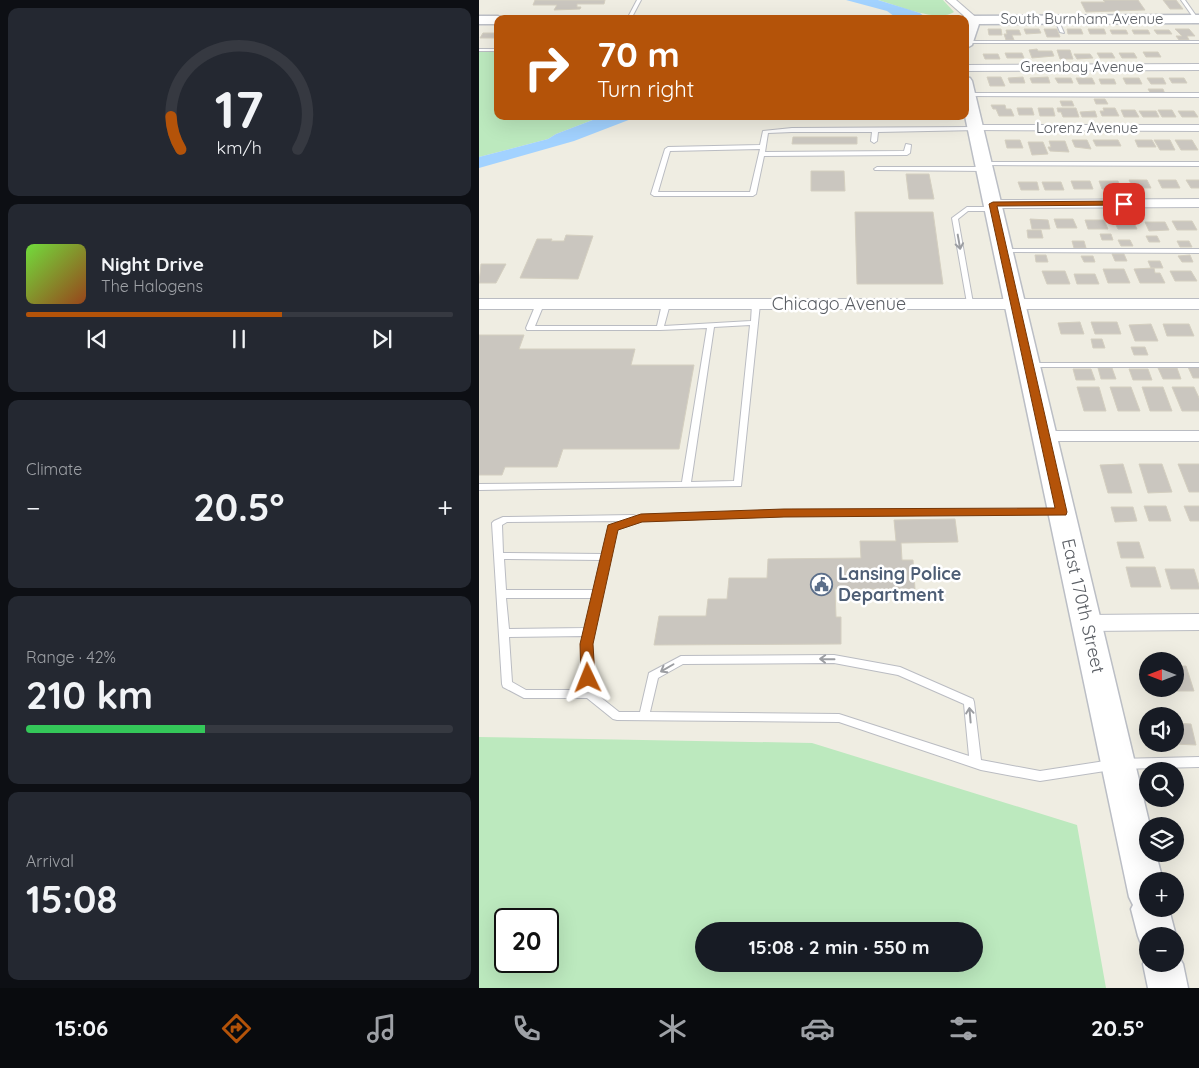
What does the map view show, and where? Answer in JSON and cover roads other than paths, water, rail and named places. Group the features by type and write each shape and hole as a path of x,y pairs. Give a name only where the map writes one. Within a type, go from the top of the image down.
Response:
{"street":[{"path":"951,0 965,15"},
{"name":"South Burnham Avenue","path":"970,20 1198,19"},
{"path":"479,20 494,20"},
{"name":"Greenbay Avenue","path":"969,68 1199,67"},
{"name":"East 170th Street","path":"969,97 1142,872"},
{"name":"Lorenz Avenue","path":"976,129 1199,128"},
{"path":"993,206 1199,204"},
{"name":"Chicago Avenue","path":"479,304 1199,304"},
{"path":"1045,436 1199,436"},
{"path":"1086,623 1199,622"},
{"path":"1165,972 1168,988"}],"lane":[{"path":"631,15 639,0"},
{"path":"1183,0 1198,19"},
{"path":"1056,20 1062,32"},
{"path":"969,44 1199,42"},
{"path":"479,45 494,45"},
{"path":"479,50 494,50"},
{"path":"969,88 1199,95"},
{"path":"763,147 668,149 654,194 753,194 762,154 763,147 765,132 792,130 976,129"},
{"path":"874,141 875,130"},
{"path":"762,154 907,153 908,146"},
{"path":"877,169 1199,164"},
{"path":"969,304 955,218 967,209 993,206"},
{"path":"1003,251 1199,251"},
{"path":"540,304 530,328 660,328 754,323"},
{"path":"660,328 666,304"},
{"path":"479,487 738,484 756,304"},
{"path":"686,484 711,326"},
{"path":"1029,365 1199,365"},
{"path":"1062,512 784,513 641,518 506,519 497,523 507,684 525,694 589,694 617,716 839,718 975,763 1041,776 1118,764 1199,762"},
{"path":"589,694 587,644 613,528 641,518"},
{"path":"499,556 606,557"},
{"path":"501,594 598,594"},
{"path":"504,633 589,632"},
{"path":"644,716 653,676 681,660 834,659 901,671 969,702 975,763"}],"water":[{"path":"846,0 878,0 922,15 892,15 887,11"},
{"path":"593,120 629,120 574,141 479,168 479,157 548,139"}],"place":[{"name":"Lansing Police Department","path":"822,584"}]}
